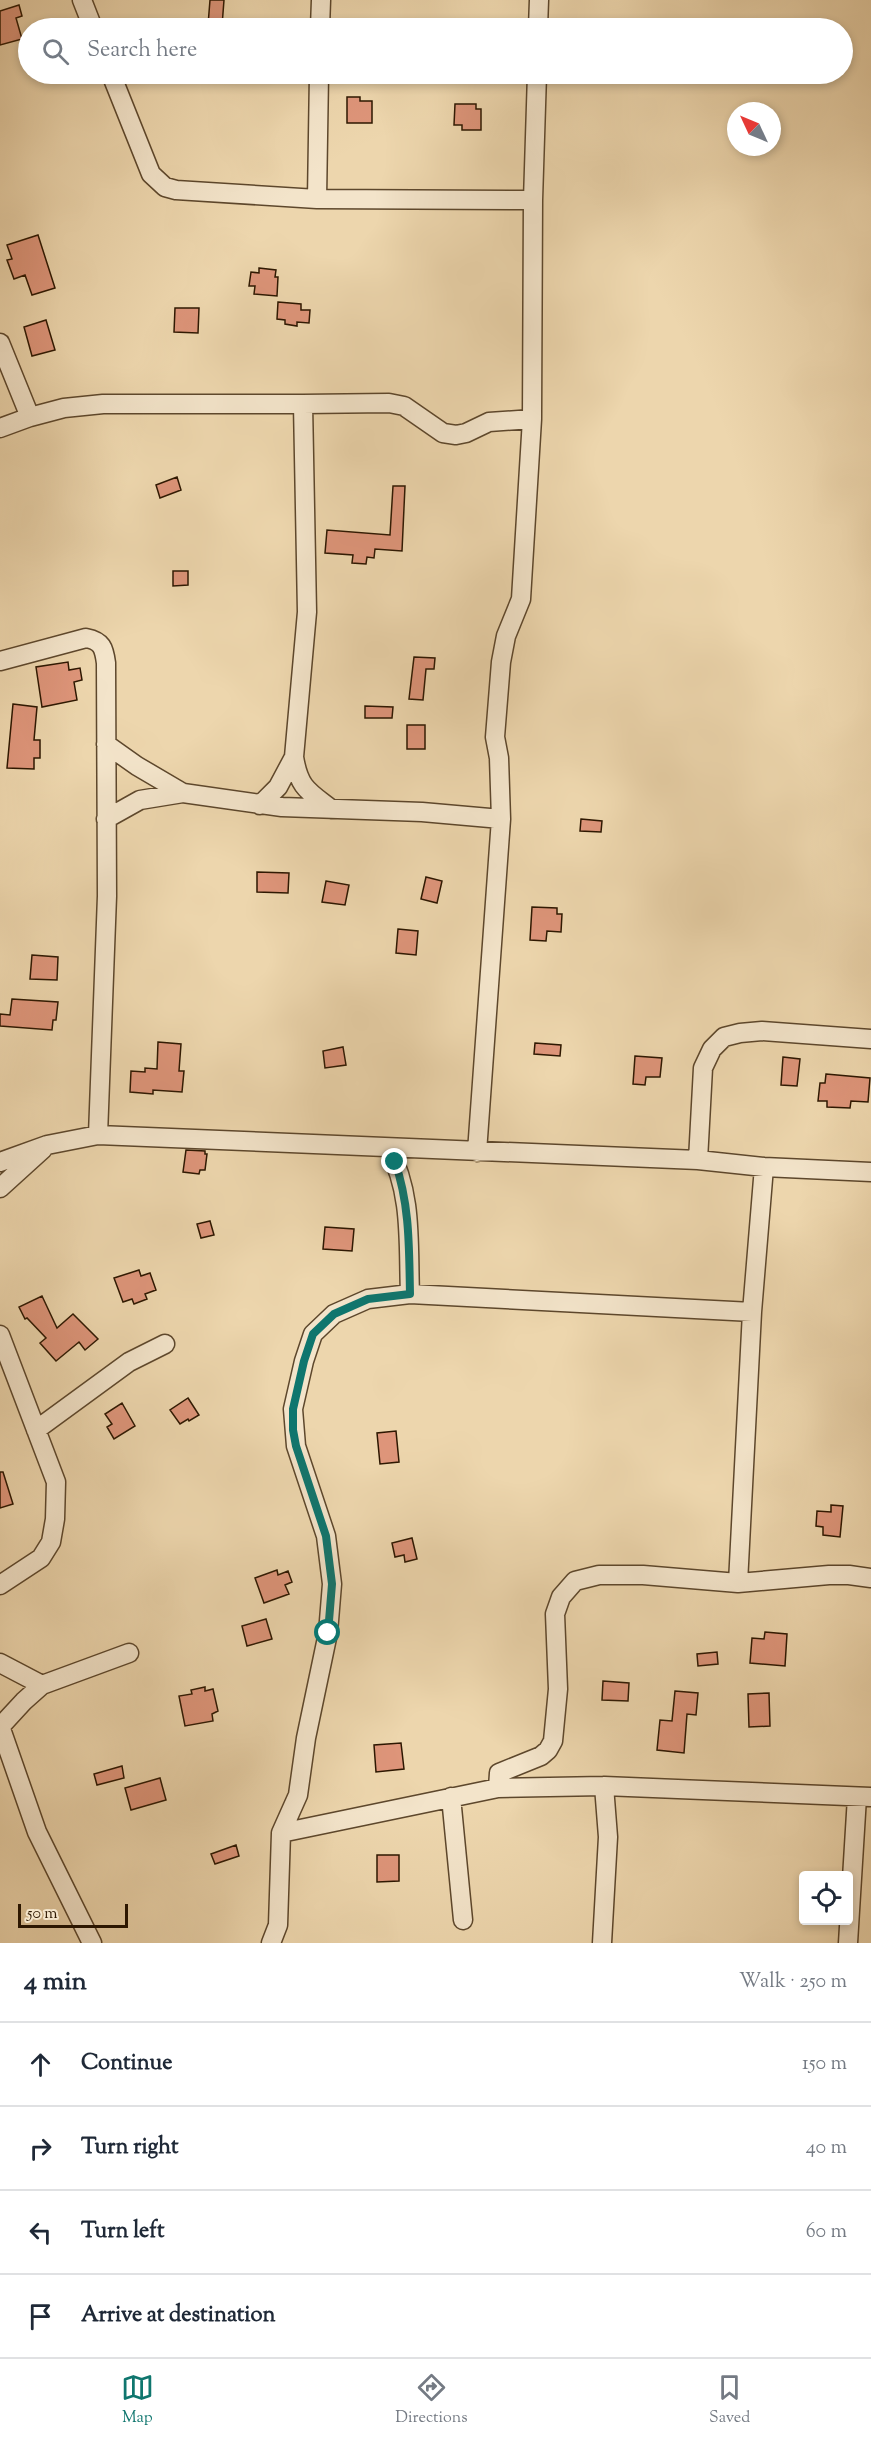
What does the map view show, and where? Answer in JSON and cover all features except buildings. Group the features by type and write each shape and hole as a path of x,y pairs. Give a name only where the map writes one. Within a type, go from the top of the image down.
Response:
{"street":[{"path":"82,0 89,18"},
{"path":"320,18 321,0"},
{"path":"538,18 539,0"},
{"path":"115,84 151,174 165,187 176,190 317,199 533,200"},
{"path":"317,199 319,84"},
{"path":"477,1152 501,819 499,758 495,736 501,662 506,636 520,599 532,419 533,200 537,84"},
{"path":"0,342 30,417"},
{"path":"0,428 64,408 103,404 396,404 417,413 443,433 456,435 466,433 489,422 532,419"},
{"path":"303,404 307,612 294,757 297,777 304,787 331,809"},
{"path":"0,661 86,638 96,640 104,647 106,663 107,896 98,1136"},
{"path":"106,744 137,766 183,793"},
{"path":"260,805 278,787 294,757"},
{"path":"106,819 140,800 183,793 260,805 431,812 501,819"},
{"path":"699,1160 703,1068 712,1049 724,1037 762,1031 871,1039"},
{"path":"0,1162 47,1145 98,1136 699,1160 764,1167 871,1172"},
{"path":"0,1188 47,1145"},
{"path":"388,1148 404,1187 408,1218 410,1294"},
{"path":"738,1583 752,1312 764,1167"},
{"path":"271,1943 278,1925 281,1833 298,1795 306,1738 328,1633 332,1584 326,1536 296,1446 293,1430 293,1409 313,1334 334,1314 368,1299 410,1294 752,1312"},
{"path":"0,1335 56,1482 55,1520 51,1542 41,1558 0,1585"},
{"path":"36,1430 129,1362 165,1344"},
{"path":"498,1788 499,1773 541,1756 553,1741 558,1679 555,1614 561,1597 575,1581 599,1575 643,1575 738,1583 829,1575 871,1578"},
{"path":"92,1943 37,1832 0,1725 42,1685 129,1653"},
{"path":"0,1664 42,1685"},
{"path":"281,1833 498,1788 604,1786 864,1797 848,1943"},
{"path":"602,1943 608,1828 604,1786"},
{"path":"451,1797 463,1920"}],"route":[{"path":"328,1633 332,1584 326,1536 296,1446 293,1409 313,1334 334,1314 368,1299 410,1294 408,1218 404,1187 395,1162"}]}
